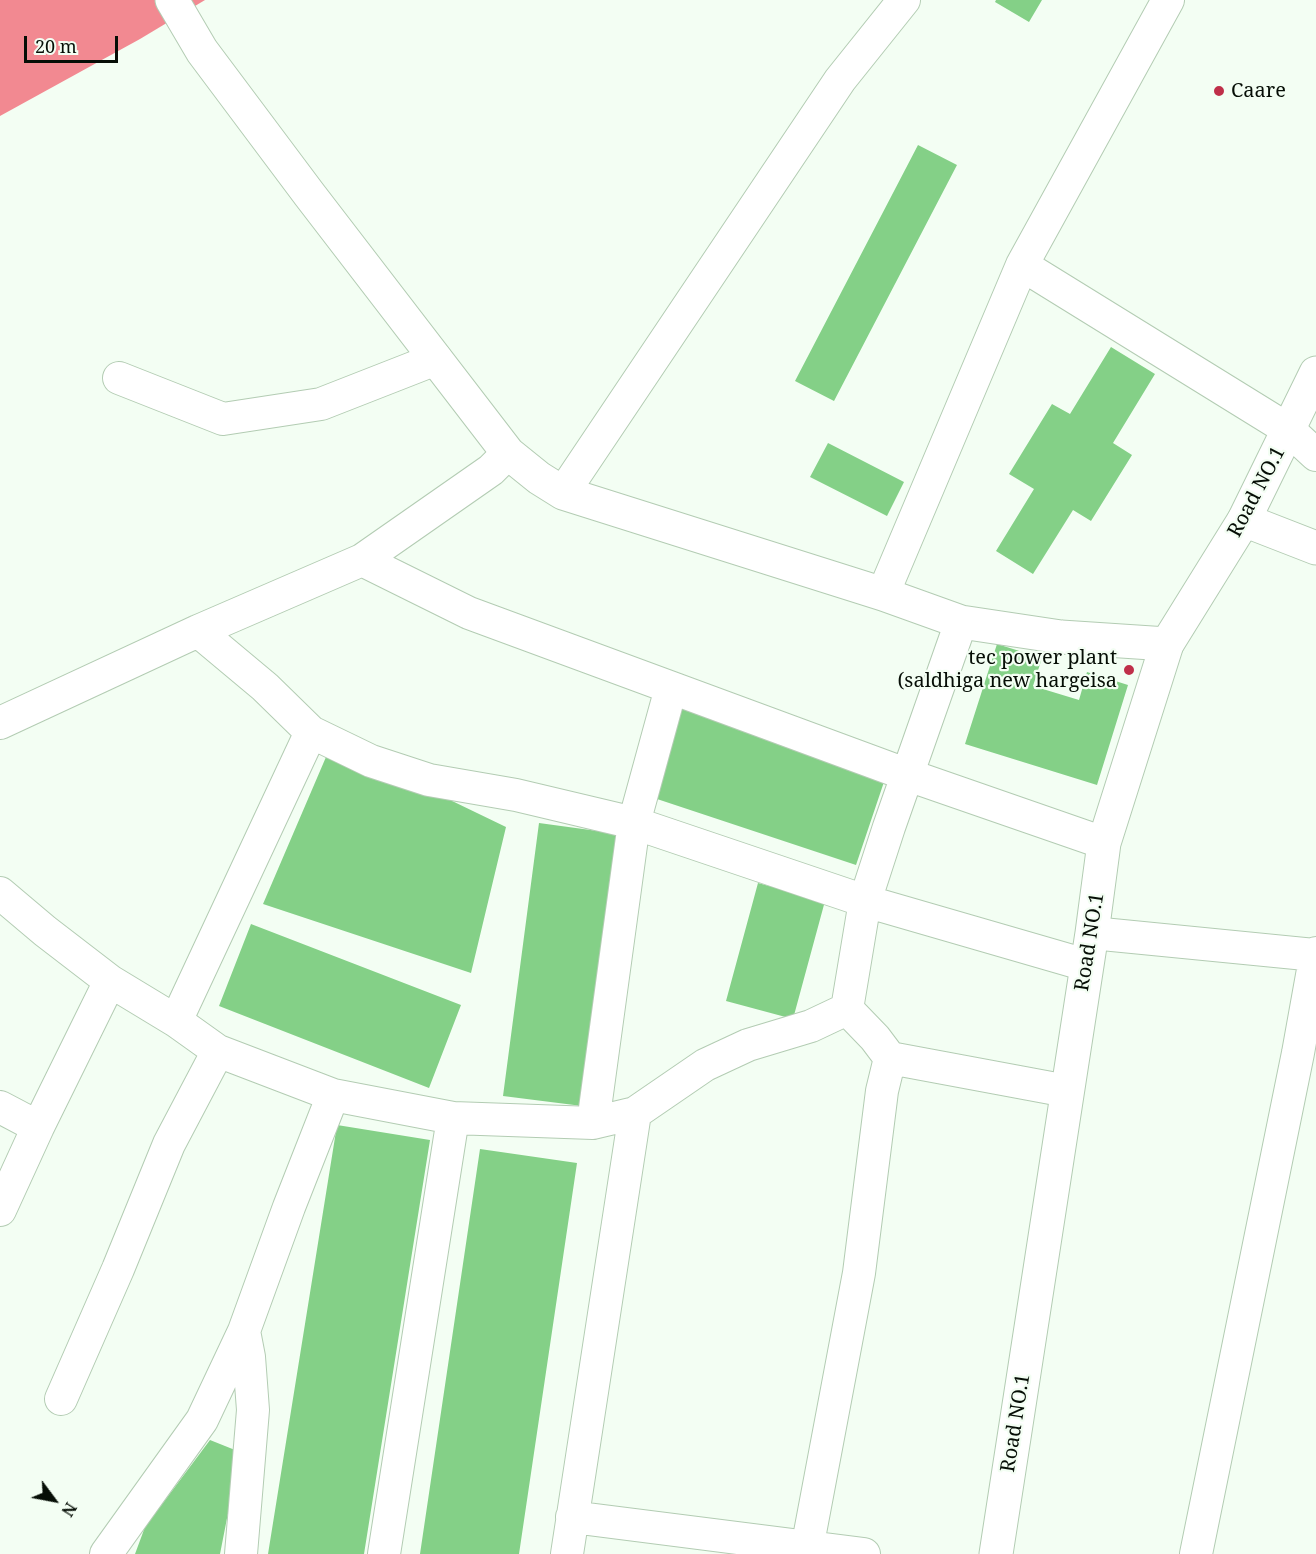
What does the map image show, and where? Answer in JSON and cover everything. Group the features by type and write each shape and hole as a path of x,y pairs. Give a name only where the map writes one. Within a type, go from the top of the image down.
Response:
{"main road":[{"path":"172,0 202,51 507,453 539,478 563,493 884,594 961,622 1061,637 1167,644"},
{"name":"Road NO.1","path":"996,1554 1104,843 1167,644 1244,520 1316,373"},
{"path":"1244,520 1316,548"}],"street":[{"path":"563,493 840,80 904,0"},
{"path":"884,594 1022,266 1168,0"},
{"path":"1022,266 1289,430 1316,455"},
{"path":"119,378 223,419 321,404 436,360"},
{"path":"0,723 198,631 362,560 491,470 507,453"},
{"path":"362,560 469,613 908,775 1104,843"},
{"path":"847,1009 865,901 961,622"},
{"path":"198,631 266,687 311,732 371,761 429,780 516,795 634,823 865,901 1086,965"},
{"path":"593,1124 634,823 671,688"},
{"path":"176,1020 311,732"},
{"path":"0,893 45,932 110,981 176,1020 218,1050 333,1095 453,1118 593,1124 635,1113 705,1065 748,1045 811,1026 847,1009"},
{"path":"1092,933 1316,954 1196,1554"},
{"path":"0,1210 110,981"},
{"path":"847,1009 875,1038 890,1058 1067,1090"},
{"path":"61,1399 118,1269 168,1144 218,1050"},
{"path":"807,1550 859,1273 882,1091 890,1058"},
{"path":"106,1554 202,1420 244,1331 333,1095"},
{"path":"0,1107 38,1127"},
{"path":"567,1554 635,1113"},
{"path":"384,1554 453,1118"},
{"path":"241,1554 253,1410 249,1357 244,1331"},
{"path":"572,1517 807,1550 864,1554"}],"shaded area":[{"path":"0,0 205,0 140,39 0,116"}],"building":[{"path":"996,0 1042,0 1029,22 995,2"},
{"path":"918,145 957,165 834,401 795,381"},
{"path":"1111,347 1155,374 1113,443 1132,455 1091,521 1073,510 1033,574 996,551 1034,489 1009,474 1052,404 1070,414"},
{"path":"828,443 904,482 887,516 810,477"},
{"path":"997,644 1042,658 1033,686 1079,700 1087,672 1128,685 1097,785 965,744"},
{"path":"679,704 887,773 856,865 648,796"},
{"path":"332,743 506,827 471,973 263,904"},
{"path":"539,823 627,835 590,1107 503,1096"},
{"path":"758,883 825,901 793,1019 726,1001"},
{"path":"251,924 461,1005 429,1088 219,1006"},
{"path":"337,1125 430,1140 364,1554 268,1554"},
{"path":"480,1149 577,1163 519,1554 420,1554"},
{"path":"210,1440 240,1452 220,1554 135,1554 145,1527"}],"place":[{"name":"Caare","path":"1219,91"},
{"name":"tec power plant (saldhiga new hargeisa","path":"1129,670"}]}
